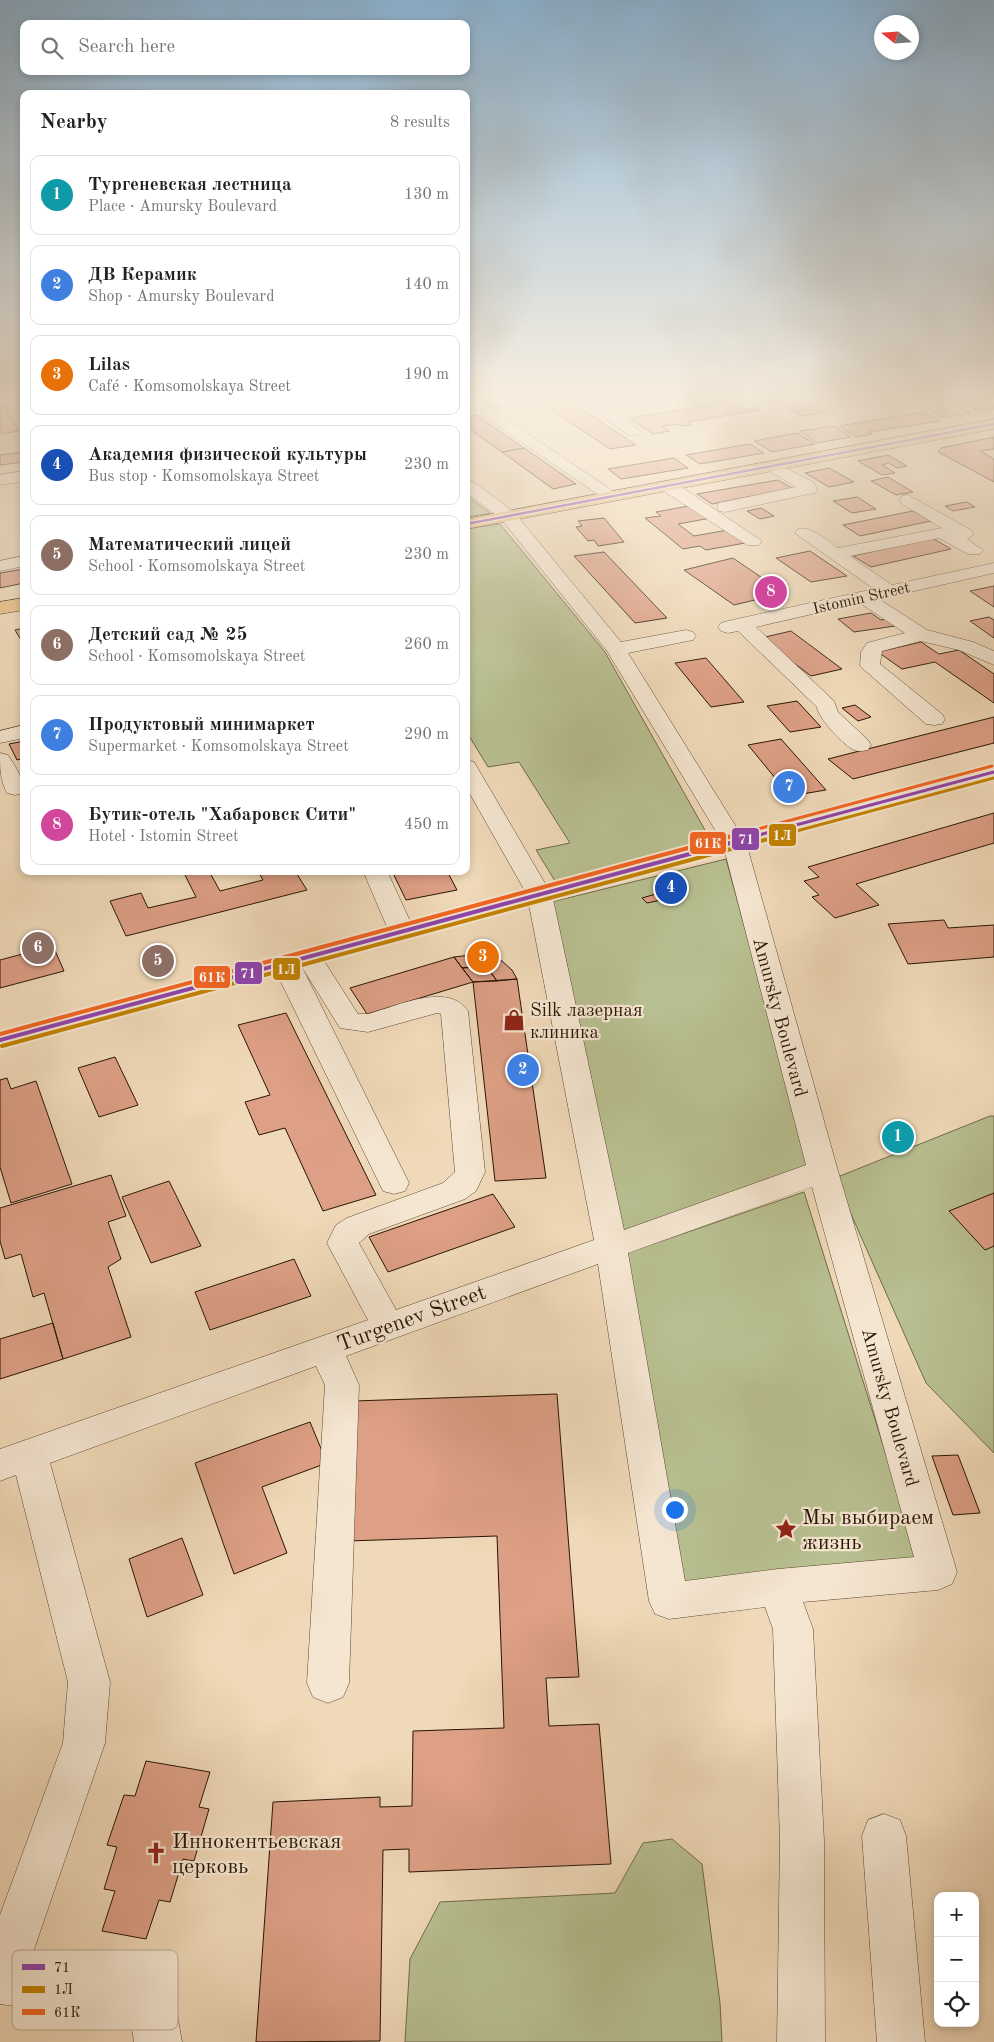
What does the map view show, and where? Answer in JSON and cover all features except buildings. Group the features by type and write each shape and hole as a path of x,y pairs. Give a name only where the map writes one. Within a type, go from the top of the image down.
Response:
{"main road":[{"path":"470,523 627,493"},
{"path":"0,608 20,605"}],"street":[{"name":"Amursky Boulevard","path":"470,774 540,895 611,1246 669,1601 778,1587 938,1572 823,1171 734,842 616,649 508,516 478,493"},
{"path":"608,493 612,496"},
{"path":"679,493 753,541"},
{"path":"725,508 790,493"},
{"path":"908,500 994,552"},
{"path":"804,533 889,591"},
{"path":"835,554 939,533 944,533 974,550"},
{"path":"0,566 20,562"},
{"name":"Istomin Street","path":"860,745 828,714 827,705 735,626 994,568"},
{"path":"863,597 921,635"},
{"path":"934,719 870,666 871,652 874,647 921,635 940,638 966,646 994,660"},
{"path":"616,649 686,636"},
{"path":"0,726 20,730"},
{"path":"0,760 13,789"},
{"path":"0,1040 994,772"},
{"path":"377,875 402,933"},
{"path":"298,961 394,1183"},
{"path":"298,961 350,1022 368,1023 437,1004 448,1005 454,1011 470,1172 465,1184 454,1191 358,1226 347,1233 343,1243 388,1326"},
{"name":"Turgenev Street","path":"14,1459 823,1171"},
{"path":"325,1348 342,1385 328,1683"},
{"path":"0,1980 84,1743 89,1682 14,1459"},
{"path":"778,1587 792,1628 802,1841 801,2042"},
{"path":"884,1836 900,2042"}],"green space":[{"path":"470,498 490,513 470,516"},
{"path":"500,524 605,652 710,839 555,881 536,850 570,843 519,762 488,767 470,738 470,528"},
{"path":"726,859 810,1167 620,1232 551,902"},
{"path":"994,1116 994,1453 926,1383 835,1178"},
{"path":"804,1192 918,1557 677,1586 624,1254"},
{"path":"672,1839 702,1864 720,2003 722,2042 405,2042 410,1959 440,1902 615,1893 643,1843"}],"transit line":[{"name":"71","path":"470,523 628,493"},
{"name":"61К","path":"0,1034 992,766"},
{"name":"71","path":"0,1040 994,772"},
{"name":"1Л","path":"2,1046 994,778"}],"place":[{"name":"Бутик-отель \"Хабаровск Сити\"","path":"771,592"},
{"name":"Продуктовый минимаркет","path":"789,787"},
{"name":"Академия физической культуры","path":"671,888"},
{"name":"Детский сад № 25","path":"38,948"},
{"name":"Lilas","path":"483,957"},
{"name":"Математический лицей","path":"158,961"},
{"name":"Silk лазерная клиника","path":"514,1020"},
{"name":"ДВ Керамик","path":"523,1070"},
{"name":"Тургеневская лестница","path":"898,1137"},
{"name":"Мы выбираем жизнь","path":"786,1529"},
{"name":"Иннокентьевская церковь","path":"156,1853"}]}
